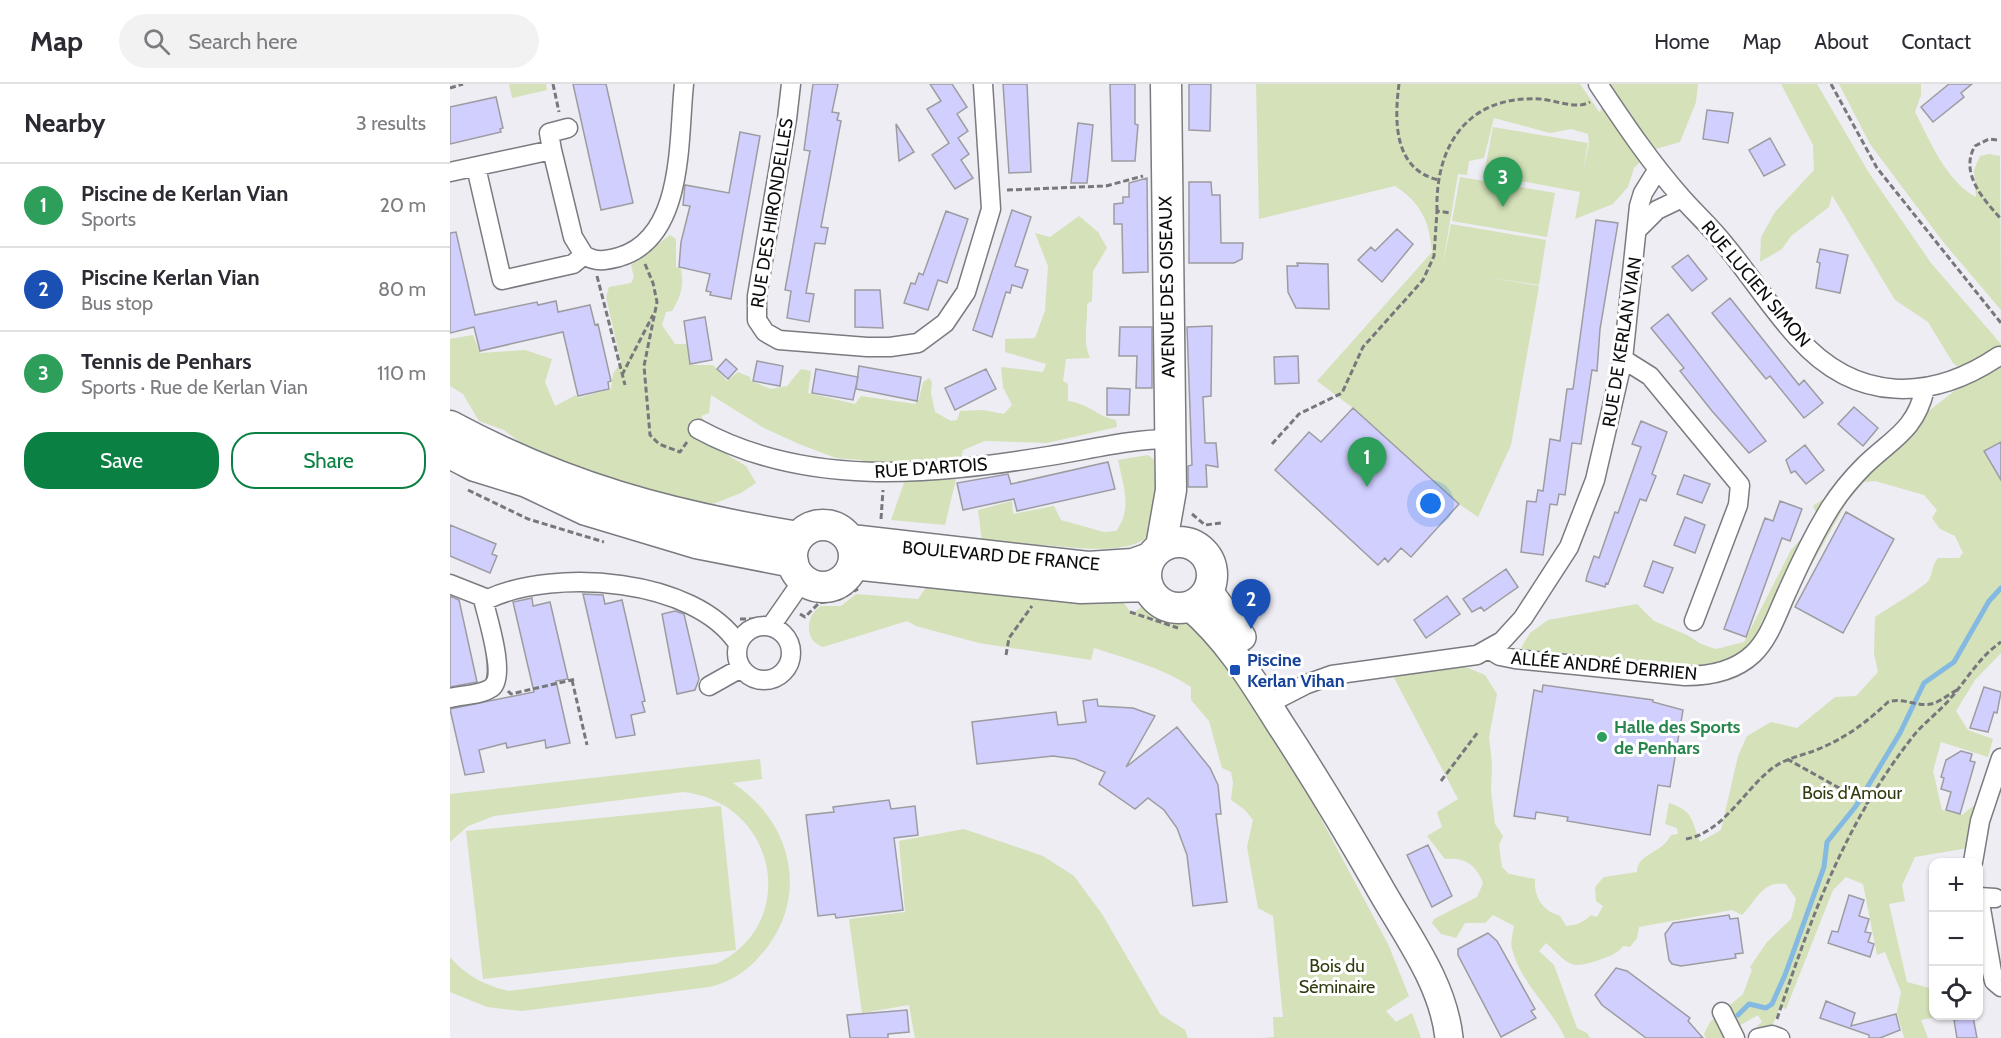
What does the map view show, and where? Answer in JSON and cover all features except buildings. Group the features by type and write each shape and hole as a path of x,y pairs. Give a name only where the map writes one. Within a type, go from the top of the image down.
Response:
{"main road":[{"name":"AVENUE DES OISEAUX","path":"1166,84 1171,490 1176,508 1189,531"},
{"path":"450,409 488,446"},
{"path":"450,426 528,465 802,566 833,586 841,581 853,565 835,527 825,524 808,528 802,566"},
{"path":"450,453 475,466 527,482 586,510"},
{"path":"450,476 492,492 586,510 696,543 802,566"},
{"name":"AVENUE DES OISEAUX","path":"1153,564 1171,490"},
{"path":"1194,609 1211,580 1208,559 1189,531 1171,543 1153,564 1153,595 1169,606 1194,609 1276,700 1324,790 1435,985 1449,1038"},
{"name":"BOULEVARD DE FRANCE","path":"853,565 1088,567 1153,564"},
{"path":"1403,930 1433,1038"}],"street":[{"path":"476,167 502,280 573,264 589,258 616,257 637,249 656,233 670,202 684,84"},
{"name":"RUE DES HIRONDELLES","path":"791,84 757,296 757,320 772,337 789,342 890,347 918,343 936,332 954,312 970,281 992,201 983,84"},
{"name":"RUE LUCIEN SIMON","path":"1600,88 1658,169 1724,243 1797,338 1820,359 1866,383 1890,389 1925,389 1965,377 1999,356"},
{"path":"565,129 549,132 552,150 573,237 589,258"},
{"path":"450,172 552,150"},
{"name":"RUE DE KERLAN VIAN","path":"1276,700 1307,684 1332,675 1495,653 1502,641 1523,618 1560,562 1577,530 1603,449 1623,359 1639,228 1639,206 1643,194 1658,169"},
{"path":"1639,228 1657,210 1682,198"},
{"path":"1623,359 1650,376 1740,485 1738,505 1694,621"},
{"name":"ALLÉE ANDRÉ DERRIEN","path":"1495,653 1685,676 1712,674 1740,663 1753,654 1770,631 1796,571 1830,508 1864,466 1911,425 1925,389"},
{"name":"RUE D'ARTOIS","path":"698,429 756,454 785,462 864,473 931,471 1170,439"},
{"path":"769,629 802,566"},
{"path":"450,584 483,599 503,591 548,582 601,582 639,588 697,610 734,637 741,668 753,678 761,680 777,677 790,660 791,649 769,629 748,631 734,637"},
{"path":"450,698 490,689 496,682 498,668 483,599"},
{"path":"710,686 741,668"},
{"path":"1973,858 1974,843 1980,821 2001,758"},
{"path":"1984,897 1992,972 1994,981 2001,987"},
{"path":"1722,1012 1735,1038"}],"path":[{"path":"450,88 463,84"},
{"path":"553,84 565,129"},
{"path":"1399,84 1398,133 1401,150 1419,172 1439,180"},
{"path":"1831,84 1877,168 2001,323"},
{"path":"1272,444 1299,414 1342,393 1363,347 1424,280 1434,256 1439,180 1445,152 1452,138 1463,125 1500,103 1523,99 1585,105 1600,88"},
{"path":"1997,140 1989,139 1975,146 1970,165 1973,182 1978,192 2001,219"},
{"path":"1014,189 1106,186 1149,174"},
{"path":"1437,211 1451,213"},
{"path":"637,249 653,283 655,311 644,366 650,435 658,444 680,452 698,429"},
{"path":"589,258 625,385"},
{"path":"622,375 655,311"},
{"path":"881,525 883,496"},
{"path":"1189,531 1193,513 1205,525 1221,523"},
{"path":"800,614 805,617 814,606 838,600 853,565"},
{"path":"1006,655 1009,638 1033,605"},
{"path":"1130,612 1150,617 1194,609"},
{"path":"1770,1037 1823,889 1868,804 1911,738 1958,689 1973,667 2001,642"},
{"path":"496,682 511,694 574,679 587,745"},
{"path":"1686,839 1706,832 1744,798 1761,778 1787,759 1818,750 1847,736 1888,702 1896,699 1923,704 1934,703 1958,689"},
{"path":"1441,781 1478,732"},
{"path":"1787,759 1868,804"}],"green space":[{"path":"509,84 546,84 547,90 512,98"},
{"path":"1256,84 1580,84 1600,113 1607,88 1605,84 1698,84 1696,102 1680,142 1652,150 1634,168 1628,187 1613,204 1575,219 1580,192 1484,174 1493,127 1588,143 1583,172 1589,144 1588,134 1571,129 1550,133 1494,118 1484,158 1469,161 1467,175 1458,174 1442,269 1451,224 1546,240 1539,285 1487,277 1539,286 1511,445 1478,517 1459,504 1353,408 1317,381 1432,252 1429,231 1422,214 1412,200 1395,186 1259,219"},
{"name":"Bois d'Amour","path":"1781,84 1817,84 1869,173 1931,263 2001,344 2001,653 1975,680 1956,711 1968,730 1993,739 1988,757 1941,742 1933,771 1942,810 1962,815 1978,802 1968,848 1915,857 1902,885 1905,901 1889,904 1907,982 1929,988 1929,1018 1921,1020 1928,1038 1904,1038 1897,1012 1901,992 1885,952 1877,955 1863,884 1846,877 1833,890 1786,1009 1780,1007 1772,1026 1756,1027 1762,1022 1758,1015 1737,1027 1728,1038 1706,1038 1704,1034 1710,1022 1743,994 1752,970 1750,967 1767,942 1791,919 1796,899 1786,884 1771,885 1765,888 1742,915 1732,910 1639,927 1637,938 1630,947 1623,946 1612,955 1581,965 1564,960 1546,943 1539,951 1554,965 1577,1028 1587,1033 1590,1038 1565,1038 1516,962 1511,947 1514,926 1493,915 1485,923 1465,923 1456,938 1441,934 1432,923 1434,919 1477,897 1483,883 1477,871 1468,863 1458,859 1445,859 1427,836 1442,827 1437,812 1458,799 1392,674 1461,665 1485,675 1497,694 1489,737 1495,824 1503,836 1499,845 1502,867 1509,874 1535,879 1540,902 1548,910 1560,916 1566,926 1582,922 1591,915 1597,917 1603,906 1596,901 1595,887 1604,877 1637,872 1638,866 1645,857 1662,846 1671,835 1678,834 1677,828 1665,824 1669,803 1687,813 1700,842 1721,830 1738,756 1747,736 1771,722 1797,728 1835,697 1856,696 1878,672 1874,654 1875,617 1926,583 1938,558 1959,558 1963,553 1955,536 1940,529 1932,518 1937,510 1924,495 1875,481 1864,482 1848,500 1791,601 1763,659 1738,677 1725,682 1558,673 1520,656 1522,646 1530,633 1548,620 1637,604 1654,621 1687,635 1701,644 1716,649 1744,642 1791,550 1819,519 1813,506 1839,488 1862,463 1971,378 1953,363 1928,322 1895,300 1832,195 1829,207 1791,236 1782,249 1760,262 1761,237 1775,212 1814,170 1813,145"},
{"path":"1839,84 1921,84 1921,95 1915,112 1947,171 1965,190 1976,197 1974,170 1980,156 1989,154 2000,156 2001,310 1944,243 1870,144"},
{"path":"1460,177 1555,193 1547,237 1452,221"},
{"path":"1079,216 1098,232 1107,248 1093,271 1092,301 1087,304 1086,338 1090,358 1066,359 1063,381 1068,384 1068,401 1083,405 1116,420 1117,427 1047,443 985,441 963,450 945,525 891,520 911,463 896,462 873,467 861,460 836,458 764,428 711,395 709,413 701,416 707,425 701,439 746,466 756,483 741,493 705,507 616,492 566,462 525,446 504,430 479,421 463,394 450,386 450,339 473,335 480,353 525,350 552,359 545,382 555,406 576,395 578,398 611,389 613,374 621,362 606,297 609,287 631,283 634,277 631,265 670,235 676,239 676,267 681,269 682,286 675,306 672,311 666,312 662,325 675,344 686,344 690,365 713,365 727,381 738,372 750,377 751,381 771,389 787,386 801,369 811,371 808,393 855,404 861,396 915,404 919,399 923,382 929,378 932,382 931,393 935,412 951,421 957,420 960,411 983,410 1004,414 1012,405 1003,387 1001,367 1043,372 1046,364 1005,352 1005,339 1035,338 1045,311 1048,266 1035,233 1050,237"},
{"path":"1148,455 1156,461 1158,513 1151,533 1140,542 1107,549 1041,545 998,550 983,549 978,510 1012,501 1013,514 1054,506 1061,520 1104,532 1116,531 1121,523 1125,505 1118,460"},
{"name":"Bois du Séminaire","path":"928,585 1109,595 1123,602 1132,614 1143,606 1189,614 1272,727 1388,944 1409,996 1386,1011 1396,1022 1412,1013 1421,1038 1262,1038 1274,1037 1273,1017 1283,1017 1273,916 1258,908 1247,847 1253,820 1245,810 1231,800 1233,782 1231,772 1222,768 1209,721 1191,700 1191,687 1156,669 1094,648 1091,660 979,643 916,626 907,621 823,647 812,639 810,621 812,615 821,606 841,606 856,594 918,599"},
{"path":"760,759 762,779 733,783 754,800 770,819 782,841 788,864 790,888 785,912 775,935 759,957 742,972 730,980 709,987 522,1011 487,1007 450,992 450,957 463,970 477,979 509,991 716,964 743,946 760,922 768,895 767,867 757,840 740,817 715,801 683,792 494,816 468,826 450,842 450,794"},
{"path":"721,806 736,950 483,979 466,831"},
{"path":"964,829 1043,856 1074,876 1102,914 1160,1014 1185,1030 1188,1038 915,1038 909,1005 862,1013 849,919 905,912 899,841"}],"waterway":[{"path":"1738,1015 1749,1004 1766,1008 1772,1004 1785,975 1824,867 1827,842 1856,806 1900,733 1924,683 1954,662 1989,601 2001,588"}],"place":[{"name":"Tennis de Penhars","path":"1503,207"},
{"name":"Piscine de Kerlan Vian","path":"1367,487"},
{"name":"Piscine Kerlan Vian","path":"1251,629"},
{"name":"Piscine Kerlan Vihan","path":"1235,670"},
{"name":"Halle des Sports de Penhars","path":"1602,737"}]}
